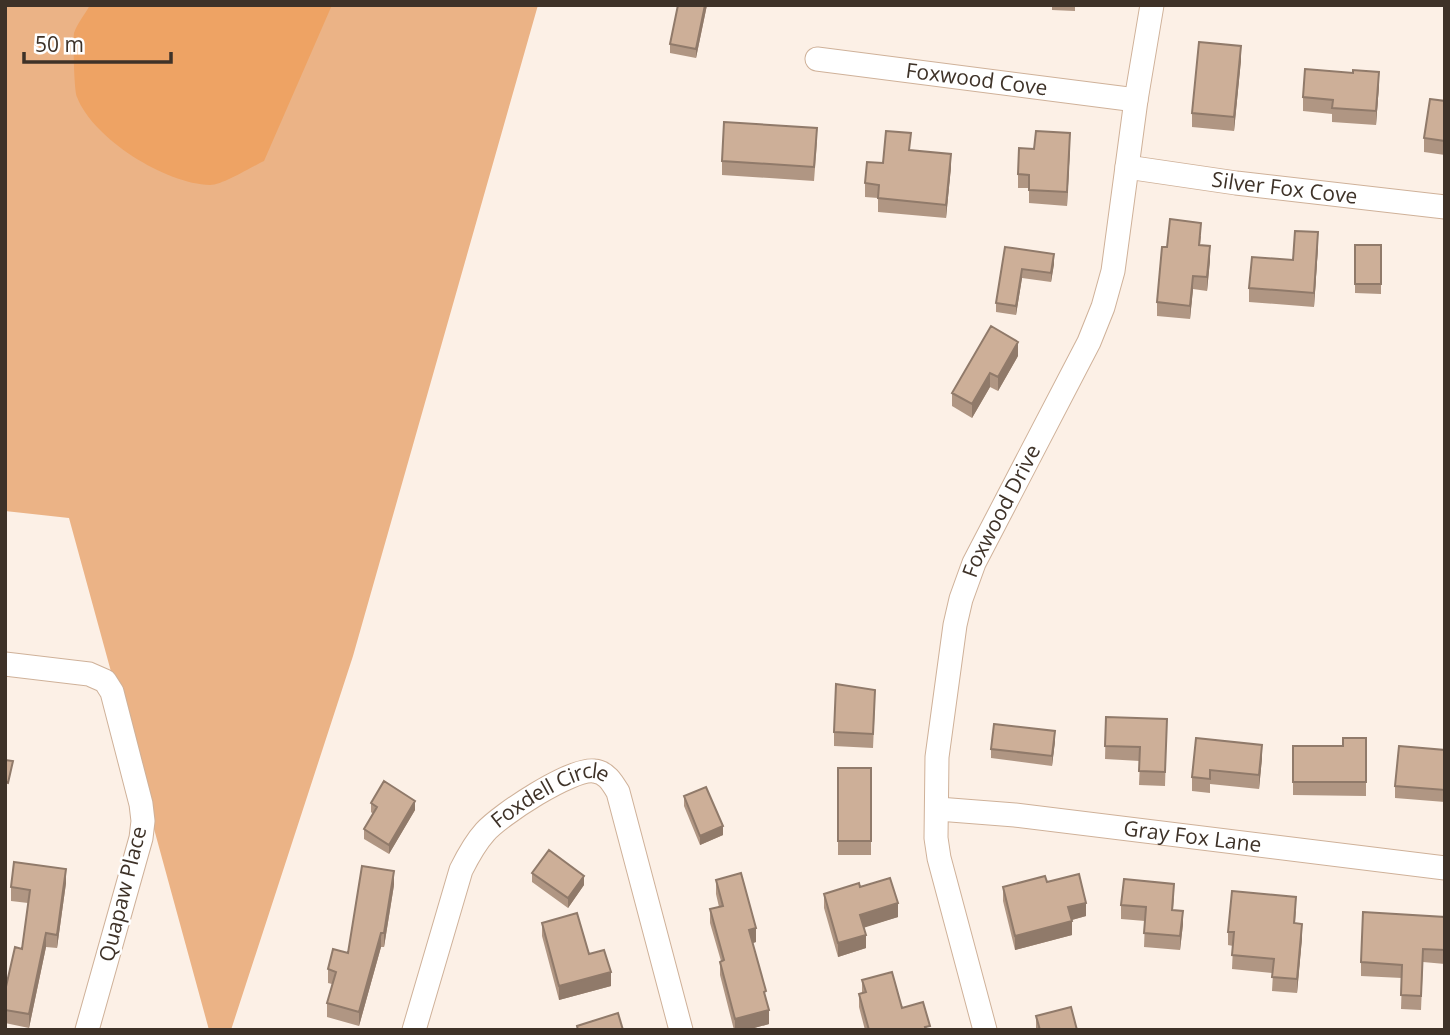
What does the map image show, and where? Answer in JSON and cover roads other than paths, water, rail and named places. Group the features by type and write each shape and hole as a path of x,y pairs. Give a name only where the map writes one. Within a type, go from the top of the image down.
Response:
{"street":[{"name":"Foxwood Drive","path":"985,1030 936,838 937,757 955,625 974,563 1088,342 1103,307 1113,271 1152,5"},
{"name":"Foxwood Cove","path":"817,59 1136,100"},
{"name":"Silver Fox Cove","path":"1127,167 1236,183 1445,206"},
{"name":"Quapaw Place","path":"5,664 98,676 105,681 112,692 141,804 141,838 87,1030"},
{"name":"Foxdell Circle","path":"414,1030 461,870 471,849 496,821 531,797 581,771 601,773 611,781 618,792 681,1030"},
{"name":"Gray Fox Lane","path":"938,809 1015,815 1445,868"}]}
